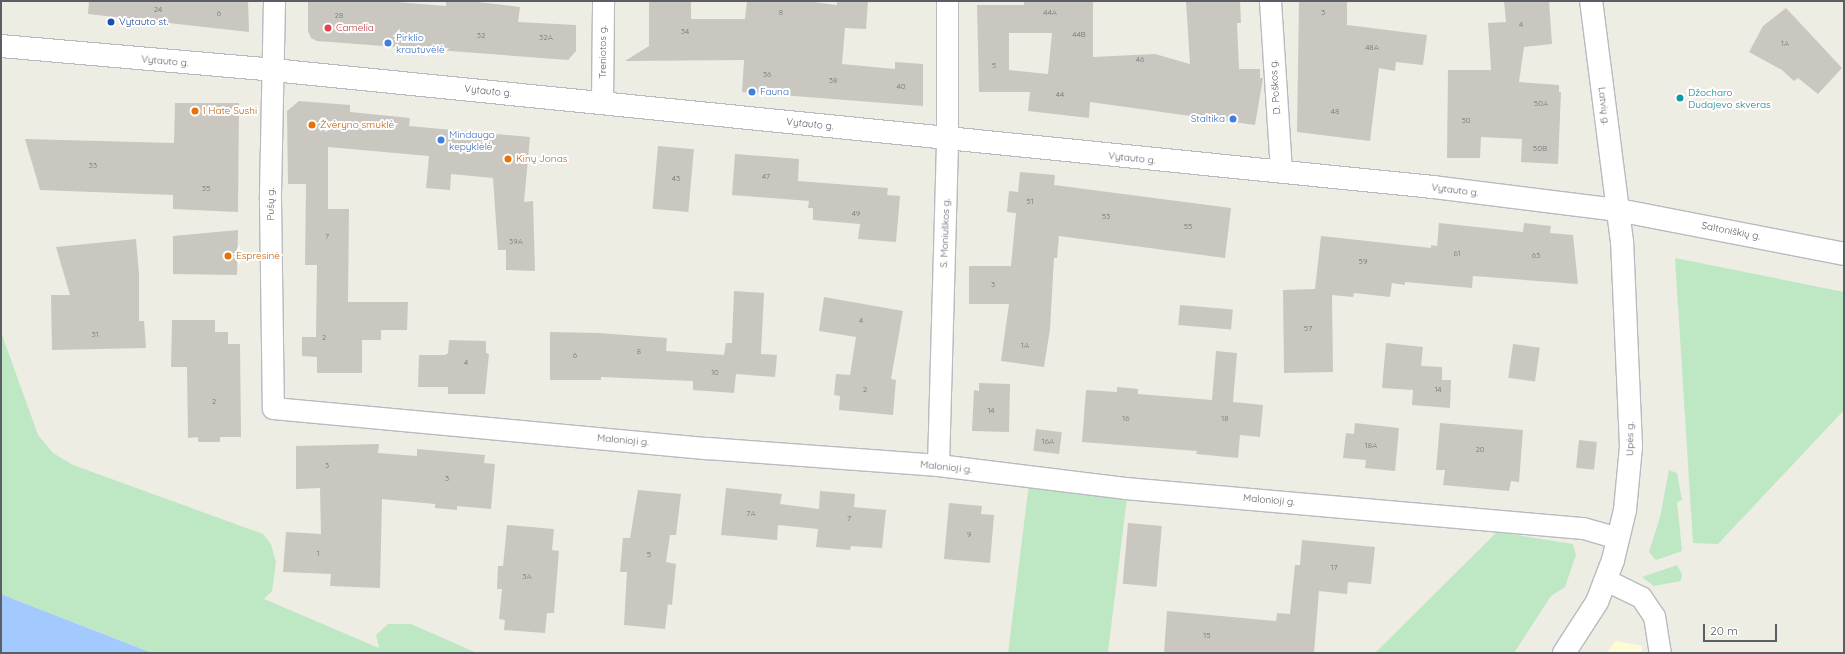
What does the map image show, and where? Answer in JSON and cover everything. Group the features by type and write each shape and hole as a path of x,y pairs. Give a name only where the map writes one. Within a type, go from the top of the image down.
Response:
{"street":[{"name":"Pušų g.","path":"272,408 270,200 274,1"},
{"name":"Treniotos g.","path":"602,103 603,1"},
{"name":"S. Moniuškos g.","path":"938,465 947,140 947,1"},
{"name":"D. Poškos g.","path":"1270,1 1281,172"},
{"name":"Latvių g.","path":"1591,1 1618,210"},
{"name":"Vytauto g.","path":"1,46 273,70 947,140 1433,187 1618,210"},
{"name":"Saltoniškių g.","path":"1618,210 1844,254"},
{"name":"Upės g.","path":"1564,653 1597,602 1606,580 1618,538 1628,490 1631,446 1622,242 1618,210"},
{"name":"Malonioji g.","path":"272,408 707,448 938,465 1125,488 1584,528 1618,538"},
{"path":"1606,580 1641,597 1654,616 1660,653"}],"shaded area":[{"path":"1615,641 1642,646 1642,653 1607,653"}],"green space":[{"path":"1675,258 1844,292 1844,410 1718,544 1693,543"},
{"path":"1,332 38,435 53,453 73,465 263,534 271,544 276,562 272,591 264,599 379,648 376,635 388,624 411,624 477,653 152,653 1,594"},
{"path":"1669,470 1677,473 1682,500 1677,502 1682,551 1656,560 1649,552 1660,517"},
{"path":"1029,483 1127,495 1108,653 1008,653"},
{"path":"1497,532 1573,544 1576,555 1565,587 1551,596 1514,653 1375,653"},
{"path":"1677,565 1682,574 1681,581 1654,586 1642,577"}],"water":[{"path":"1,594 16,600 152,653 1,653"}],"building":[{"path":"89,1 248,1 249,32 88,14"},
{"path":"308,1 384,1 446,6 446,1 469,1 520,7 518,22 576,25 576,51 568,60 317,41 311,38 308,31"},
{"path":"649,1 691,1 691,19 745,19 747,1 805,1 837,5 837,1 868,1 866,29 845,28 842,64 895,69 895,62 923,64 923,106 742,92 744,60 625,61 649,46"},
{"path":"1024,1 1093,1 1093,57 1155,54 1190,64 1186,1 1240,1 1241,23 1237,23 1239,69 1260,69 1260,78 1263,78 1255,125 1090,102 1089,118 1028,111 1030,92 979,92 977,5 1024,5","holes":["1009,33 1052,33 1048,74 1009,70"]},
{"path":"1299,1 1347,1 1347,25 1427,35 1423,65 1396,62 1395,71 1379,68 1370,141 1297,132"},
{"path":"1504,1 1549,1 1552,44 1524,47 1519,82 1559,85 1559,92 1561,92 1558,164 1521,162 1522,139 1481,137 1480,158 1447,158 1448,70 1491,70 1488,23 1506,22"},
{"path":"1786,8 1842,68 1818,94 1798,78 1794,81 1782,70 1749,52 1763,26"},
{"path":"299,101 350,105 350,112 410,118 409,126 530,137 524,202 533,201 535,271 506,270 506,250 498,250 493,178 451,174 450,190 426,188 429,156 328,147 328,209 349,209 348,302 408,302 407,330 381,330 381,340 362,340 362,373 317,373 317,357 302,356 302,337 316,337 317,265 305,265 306,184 288,184 287,111"},
{"path":"175,103 239,103 238,212 173,209 173,195 40,190 25,139 174,143"},
{"path":"658,146 694,149 688,212 653,209"},
{"path":"735,154 799,159 798,181 888,188 887,195 900,196 896,242 858,239 860,224 813,220 813,208 808,208 809,201 732,195"},
{"path":"1020,172 1055,175 1054,185 1231,208 1225,258 1059,236 1057,258 1054,258 1050,329 1044,367 1001,361 1009,304 969,304 969,266 1011,266 1016,213 1007,212 1009,191 1018,192"},
{"path":"1439,223 1523,232 1524,223 1551,226 1550,233 1573,235 1578,284 1473,276 1472,288 1405,282 1405,285 1392,283 1390,297 1354,293 1353,297 1332,295 1333,372 1284,373 1283,290 1315,289 1321,236 1431,248 1431,245 1437,246"},
{"path":"238,230 237,275 173,274 173,236"},
{"path":"136,239 139,274 139,321 144,321 146,348 52,350 51,295 70,295 56,247"},
{"path":"734,291 764,293 761,354 777,355 775,377 736,374 734,393 693,390 693,381 601,377 601,380 550,380 550,332 598,333 667,338 666,351 724,355 726,343 732,343"},
{"path":"824,297 903,311 891,379 896,380 893,415 839,410 840,396 834,395 836,374 850,375 856,337 819,331"},
{"path":"1180,305 1233,310 1231,330 1178,325"},
{"path":"172,320 215,320 215,332 228,332 228,344 240,344 241,437 220,437 220,442 198,442 198,437 188,438 187,367 171,367"},
{"path":"449,340 486,341 486,353 489,354 485,394 448,394 448,387 418,387 419,355 445,355 448,353"},
{"path":"1386,343 1423,347 1421,366 1442,367 1442,380 1451,380 1450,408 1412,405 1413,390 1382,388"},
{"path":"1513,344 1540,348 1535,381 1508,378"},
{"path":"1216,351 1237,353 1233,402 1263,405 1260,437 1240,435 1238,458 1196,454 1197,451 1082,442 1086,390 1117,392 1117,387 1138,389 1138,394 1212,400"},
{"path":"979,383 1010,384 1009,432 972,431 974,390 979,391"},
{"path":"1355,423 1399,428 1395,471 1365,468 1366,460 1343,458 1346,433 1354,434"},
{"path":"1440,423 1523,430 1519,482 1511,481 1509,491 1443,485 1445,470 1436,470"},
{"path":"1036,429 1062,432 1059,454 1033,451"},
{"path":"1579,440 1597,442 1594,470 1576,468"},
{"path":"379,444 378,453 417,456 417,449 485,455 484,463 495,464 491,509 457,506 457,510 435,508 435,504 382,499 380,588 330,586 331,574 283,572 286,532 321,534 320,488 296,489 296,446"},
{"path":"726,488 782,494 780,504 819,509 820,491 855,494 854,507 886,510 882,548 851,546 850,550 816,547 818,529 778,525 777,540 721,535"},
{"path":"638,490 681,494 676,535 670,535 666,562 676,564 672,605 668,604 665,629 624,625 627,572 620,572 623,538 630,538"},
{"path":"949,503 982,506 981,514 994,515 990,563 944,559"},
{"path":"1128,523 1162,526 1157,587 1123,584"},
{"path":"507,525 554,529 552,550 559,551 554,613 547,613 545,633 504,630 505,620 499,619 502,589 497,589 498,566 503,566"},
{"path":"1302,540 1375,547 1371,584 1348,582 1347,594 1319,591 1314,653 1164,653 1167,611 1276,621 1277,613 1290,614 1295,565 1300,565"}],"place":[{"name":"Vytauto st.","path":"111,22"},
{"name":"Camelia","path":"328,28"},
{"name":"Pirklio krautuvėlė","path":"388,43"},
{"name":"Fauna","path":"752,92"},
{"name":"Džocharo Dudajevo skveras","path":"1680,98"},
{"name":"I Hate Sushi","path":"195,111"},
{"name":"Staltika","path":"1233,119"},
{"name":"Žvėryno smuklė","path":"312,125"},
{"name":"Mindaugo kepyklėlė","path":"441,140"},
{"name":"Kinų Jonas","path":"508,159"},
{"name":"Espresinė","path":"228,256"}]}
